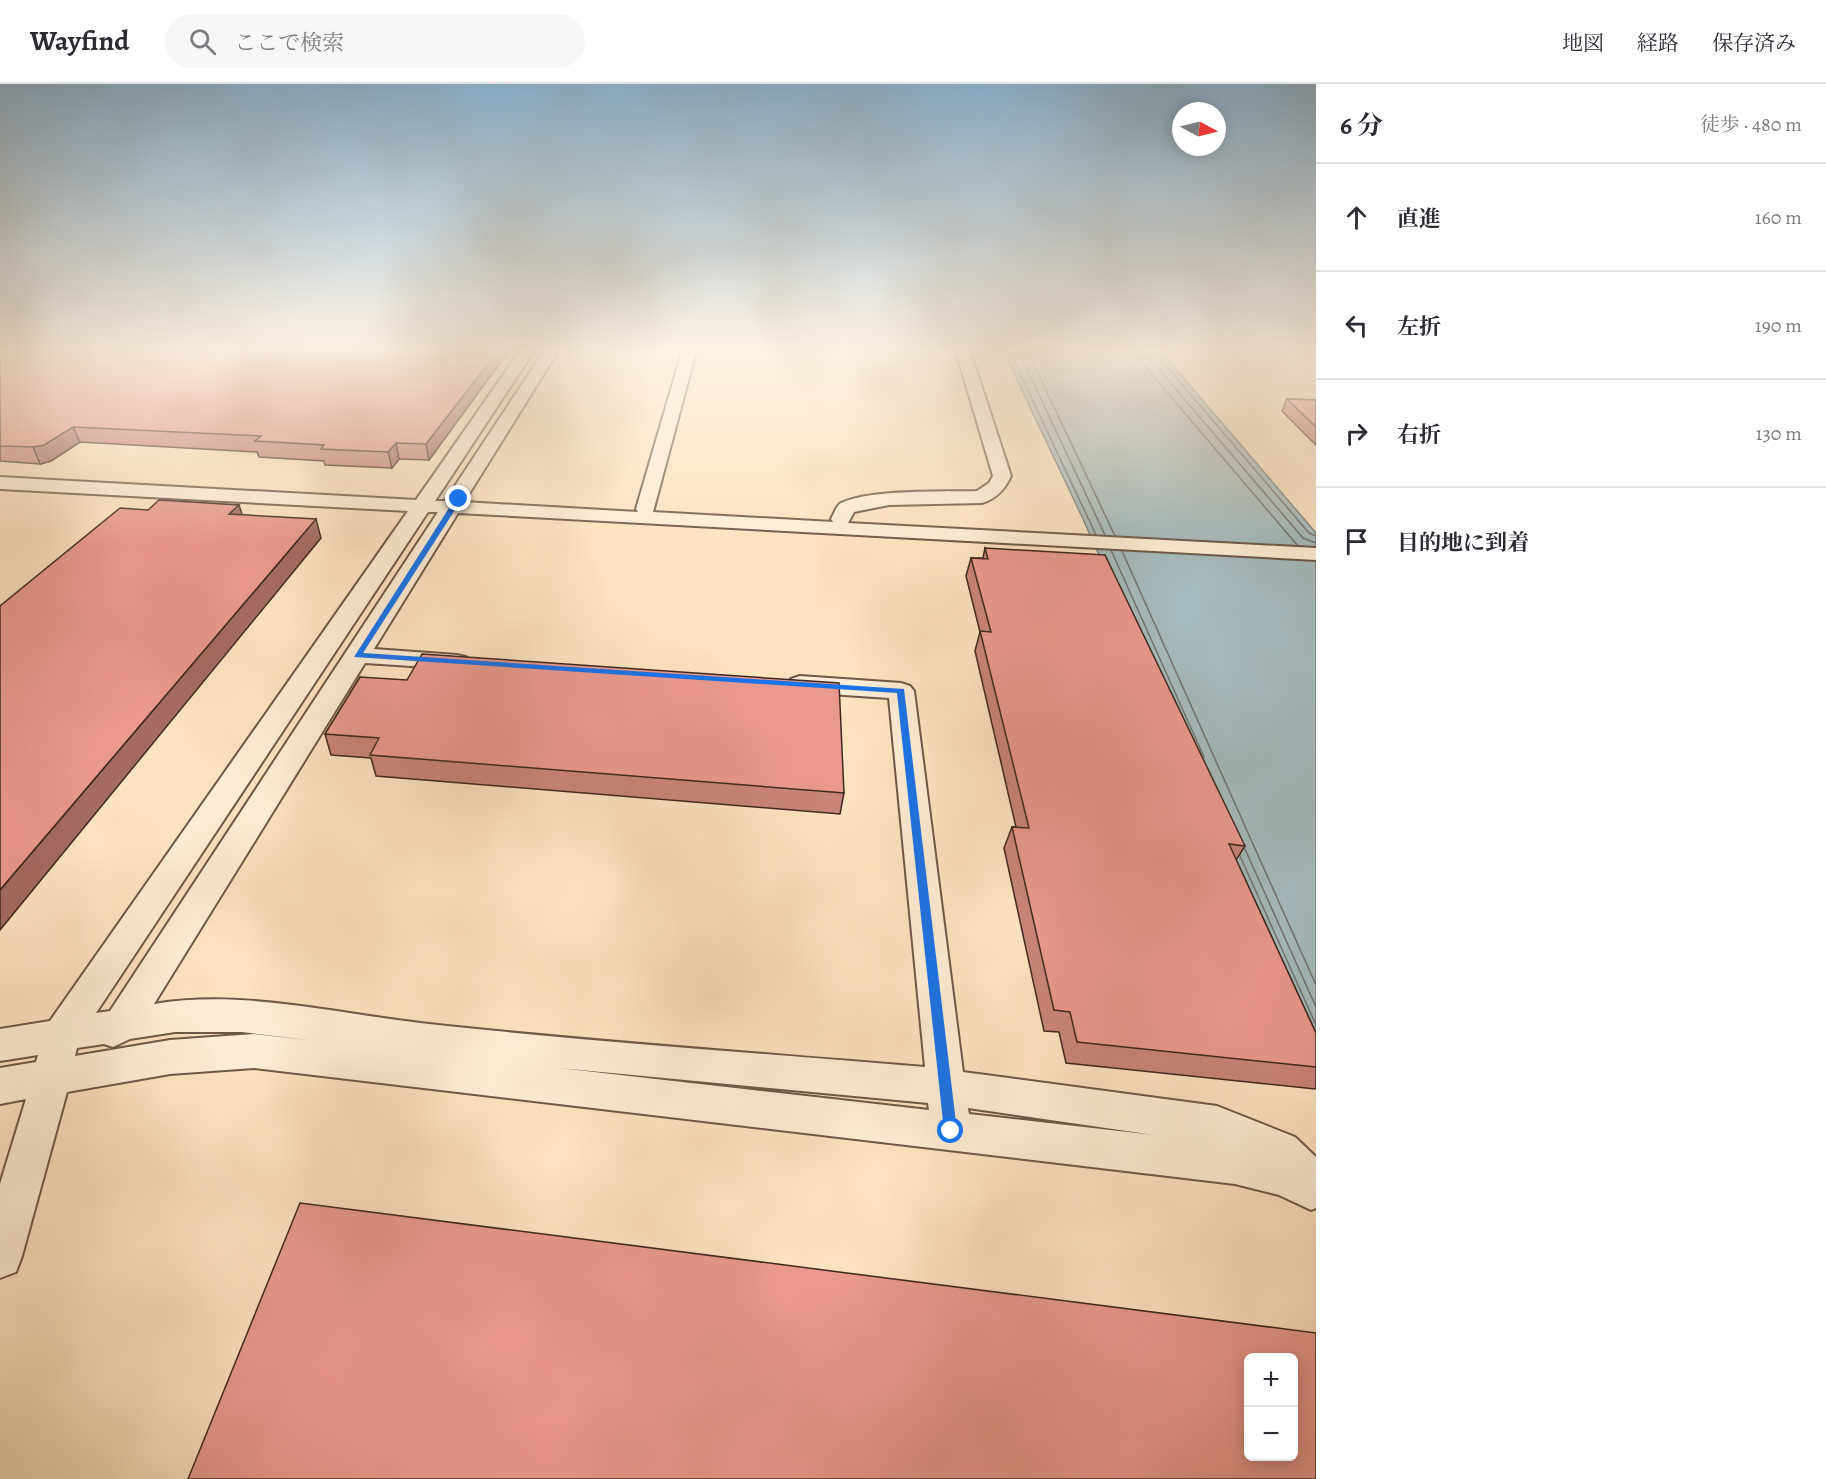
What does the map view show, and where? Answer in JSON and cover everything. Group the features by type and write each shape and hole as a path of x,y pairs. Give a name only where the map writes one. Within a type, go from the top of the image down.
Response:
{"street":[{"path":"0,1256 52,1077 61,1035 485,413"},
{"path":"52,1077 121,1025 512,413"},
{"path":"646,509 672,413"},
{"path":"841,519 846,507 858,504 889,499 982,496 997,486 1002,476 982,413"},
{"path":"0,474 423,502"},
{"path":"0,483 841,519 1316,554"},
{"path":"455,503 1078,537 1316,545"},
{"path":"357,655 475,663"},
{"path":"771,682 901,691 951,1131"},
{"path":"0,1045 175,1016 242,1016 430,1040 946,1087 1217,1125 1280,1151 1316,1185"},
{"path":"0,1086 170,1057 254,1051 1235,1164 1285,1176 1316,1192"}],"water":[{"path":"1033,413 1214,413 1316,533 1316,1040 1083,519"}],"building":[{"path":"0,413 450,413 426,444 396,443 388,452 321,449 324,445 255,441 261,436 73,427 44,445 0,446"},
{"path":"1302,413 1316,413 1316,427"},
{"path":"159,500 239,505 229,514 316,519 0,890 0,606 120,508 148,510"},
{"path":"985,548 1105,555 1245,846 1229,844 1316,1033 1316,1067 1077,1042 1070,1012 1054,1010 1012,827 1029,828 980,631 991,632 971,558 988,559"},
{"path":"422,654 839,683 844,793 370,755 379,738 325,734 360,677 407,680"},
{"path":"300,1203 1316,1333 1316,1479 188,1479"}],"route":[{"path":"459,499 357,655 901,691 951,1131"}]}
